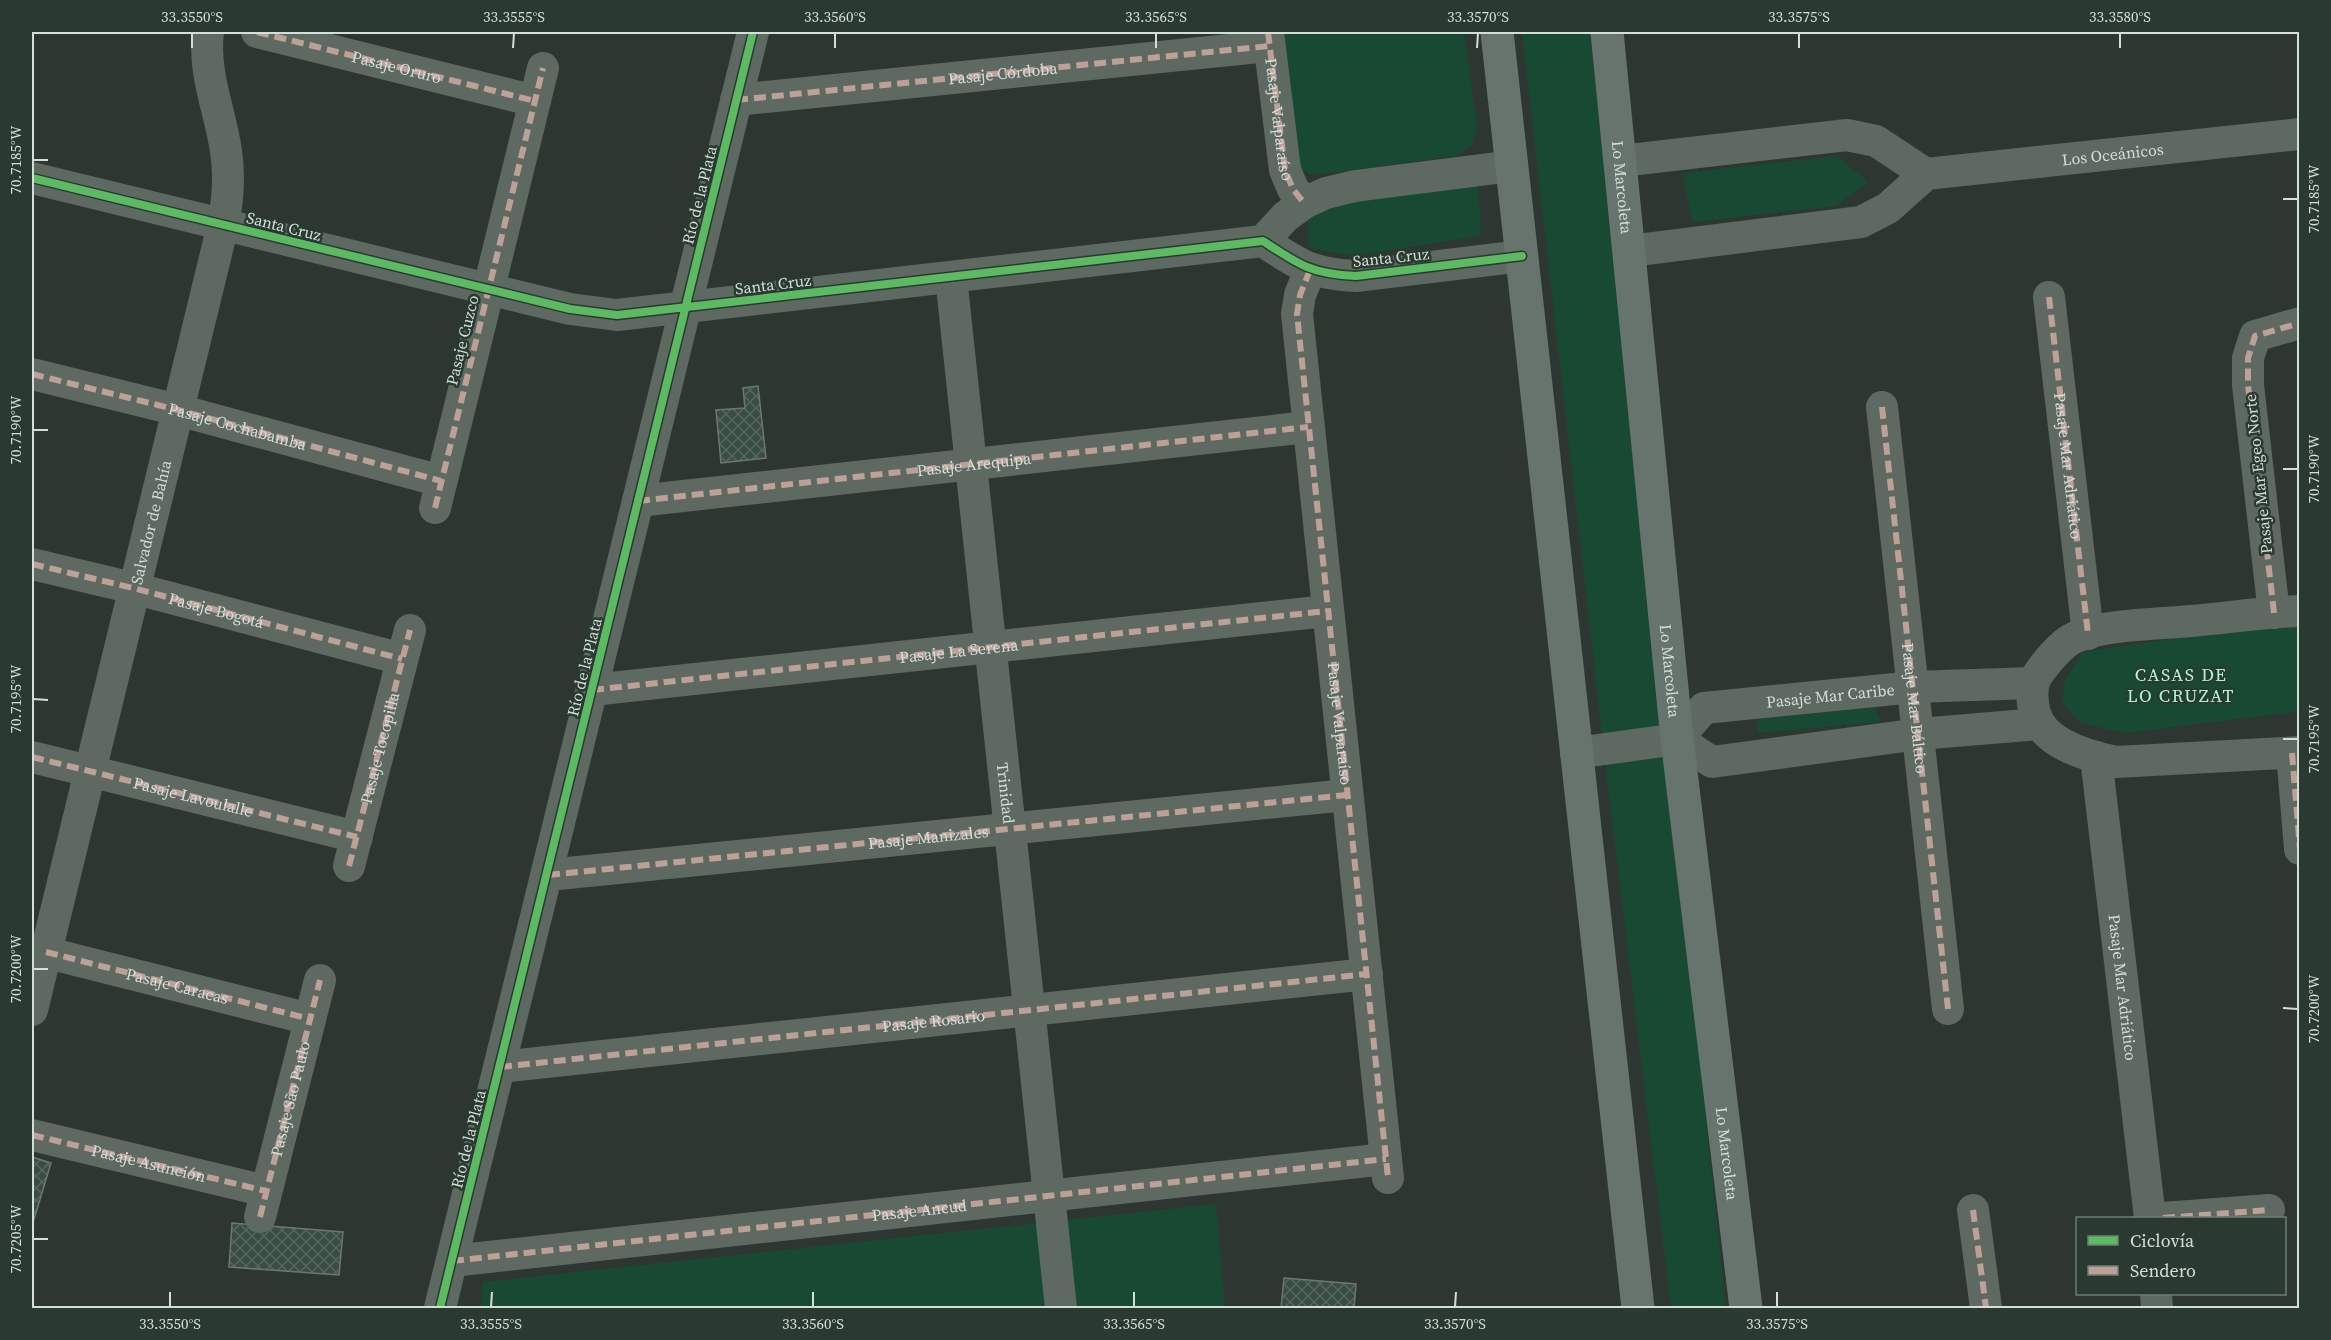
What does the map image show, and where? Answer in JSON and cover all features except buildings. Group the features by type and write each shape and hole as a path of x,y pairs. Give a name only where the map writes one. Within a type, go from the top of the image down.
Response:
{"main road":[{"path":"1497,32 1638,1308"},
{"name":"Lo Marcoleta","path":"1607,32 1677,739 1746,1308"}],"street":[{"name":"Salvador de Bahía","path":"32,1010 39,950 89,770 223,225 229,174 226,149 207,65 208,32"},
{"name":"Pasaje Oruro","path":"257,32 536,101"},
{"name":"Río de la Plata","path":"440,1308 548,876 753,32"},
{"name":"Pasaje Córdoba","path":"736,100 1268,39"},
{"name":"Pasaje Valparaíso","path":"1268,39 1285,170 1293,189 1304,203"},
{"name":"Pasaje Cuzco","path":"438,495 543,69"},
{"name":"Los Oceánicos","path":"1926,174 2300,134"},
{"path":"1621,161 1847,135 1876,141 1926,174 1888,208 1861,222 1630,251"},
{"path":"1263,241 1286,217 1304,203 1326,193 1355,186 1512,166"},
{"name":"Santa Cruz","path":"32,178 488,290 592,313 617,315 1263,241 1310,270 1333,275 1356,276 1522,256"},
{"name":"Pasaje Valparaíso","path":"1310,270 1300,295 1297,314 1387,1168"},
{"name":"Trinidad","path":"951,277 1061,1308"},
{"name":"Pasaje Mar Adriático","path":"2049,297 2088,634"},
{"name":"Pasaje Mar Egeo Norte","path":"2287,612 2248,385 2248,358 2255,336 2300,323"},
{"name":"Pasaje Cochabamba","path":"32,374 178,410 438,495"},
{"name":"Pasaje Mar Báltico","path":"1882,407 1948,1010"},
{"name":"Pasaje Arequipa","path":"638,501 1308,426"},
{"name":"Pasaje Bogotá","path":"32,564 133,588 406,645"},
{"name":"Pasaje La Serena","path":"592,690 1327,611"},
{"path":"2287,612 2122,627 2070,640 2057,652 2033,683 2032,703 2038,723 2060,742 2096,757 2116,762 2296,752 2300,849"},
{"name":"Pasaje Tocopilla","path":"353,851 406,645"},
{"name":"Pasaje Mar Caribe","path":"1677,739 1704,708 1914,687 2033,683"},
{"path":"1576,753 1677,739 1712,762 1918,734 2038,723"},
{"name":"Pasaje Lavoulalle","path":"32,757 89,770 353,851"},
{"name":"Pasaje Mar Adriático","path":"2096,757 2150,1217"},
{"name":"Pasaje Manizales","path":"548,876 1347,795"},
{"name":"Pasaje Caracas","path":"39,950 310,1019"},
{"name":"Pasaje Rosario","path":"500,1067 1367,975"},
{"name":"Pasaje São Paulo","path":"263,1204 320,980"},
{"name":"Pasaje Asunción","path":"32,1135 263,1204"},
{"name":"Pasaje Ancud","path":"452,1261 1048,1196 1387,1168"},
{"path":"1972,1210 1986,1308"},
{"path":"2176,1217 2269,1210"}],"green space":[{"path":"1282,32 1464,32 1477,127 1472,146 1455,156 1319,174 1309,174 1299,168"},
{"path":"1522,32 1590,32 1726,1308 1671,1308 1606,770"},
{"path":"1837,156 1868,182 1836,206 1692,222 1683,173"},
{"path":"1478,185 1481,236 1352,256 1309,248 1307,216 1344,197"},
{"path":"2299,620 2299,711 2125,733 2081,723 2062,702 2065,680 2083,652"},
{"path":"1873,702 1881,722 1757,733 1758,715"},
{"path":"1216,1204 1225,1308 481,1308 483,1282"}],"marked path":[{"path":"257,32 535,101"},
{"path":"1268,32 1285,170 1293,189 1304,203"},
{"path":"736,100 1269,46"},
{"path":"435,508 543,68"},
{"path":"1310,270 1300,295 1297,314 1388,1178"},
{"path":"2049,297 2088,634"},
{"path":"2274,613 2248,385 2248,358 2255,336 2300,323"},
{"path":"32,374 178,410 441,481"},
{"path":"1882,407 1948,1009"},
{"path":"638,501 1308,427"},
{"path":"32,564 133,588 402,659"},
{"path":"592,690 1327,611"},
{"path":"349,866 410,630"},
{"path":"2292,753 2300,849"},
{"path":"32,757 357,837"},
{"path":"548,875 1347,795"},
{"path":"46,952 310,1019"},
{"path":"500,1067 1367,974"},
{"path":"260,1217 320,980"},
{"path":"32,1135 266,1191"},
{"path":"452,1261 1386,1159"},
{"path":"1973,1210 1986,1308"},
{"path":"2176,1217 2269,1210"}],"cycle path":[{"path":"440,1308 753,32"},
{"path":"32,178 570,309 617,315 1263,241 1306,267 1328,273 1356,276 1522,256"}],"district":[{"name":"CASAS DE LO CRUZAT","path":"2181,684"}]}
